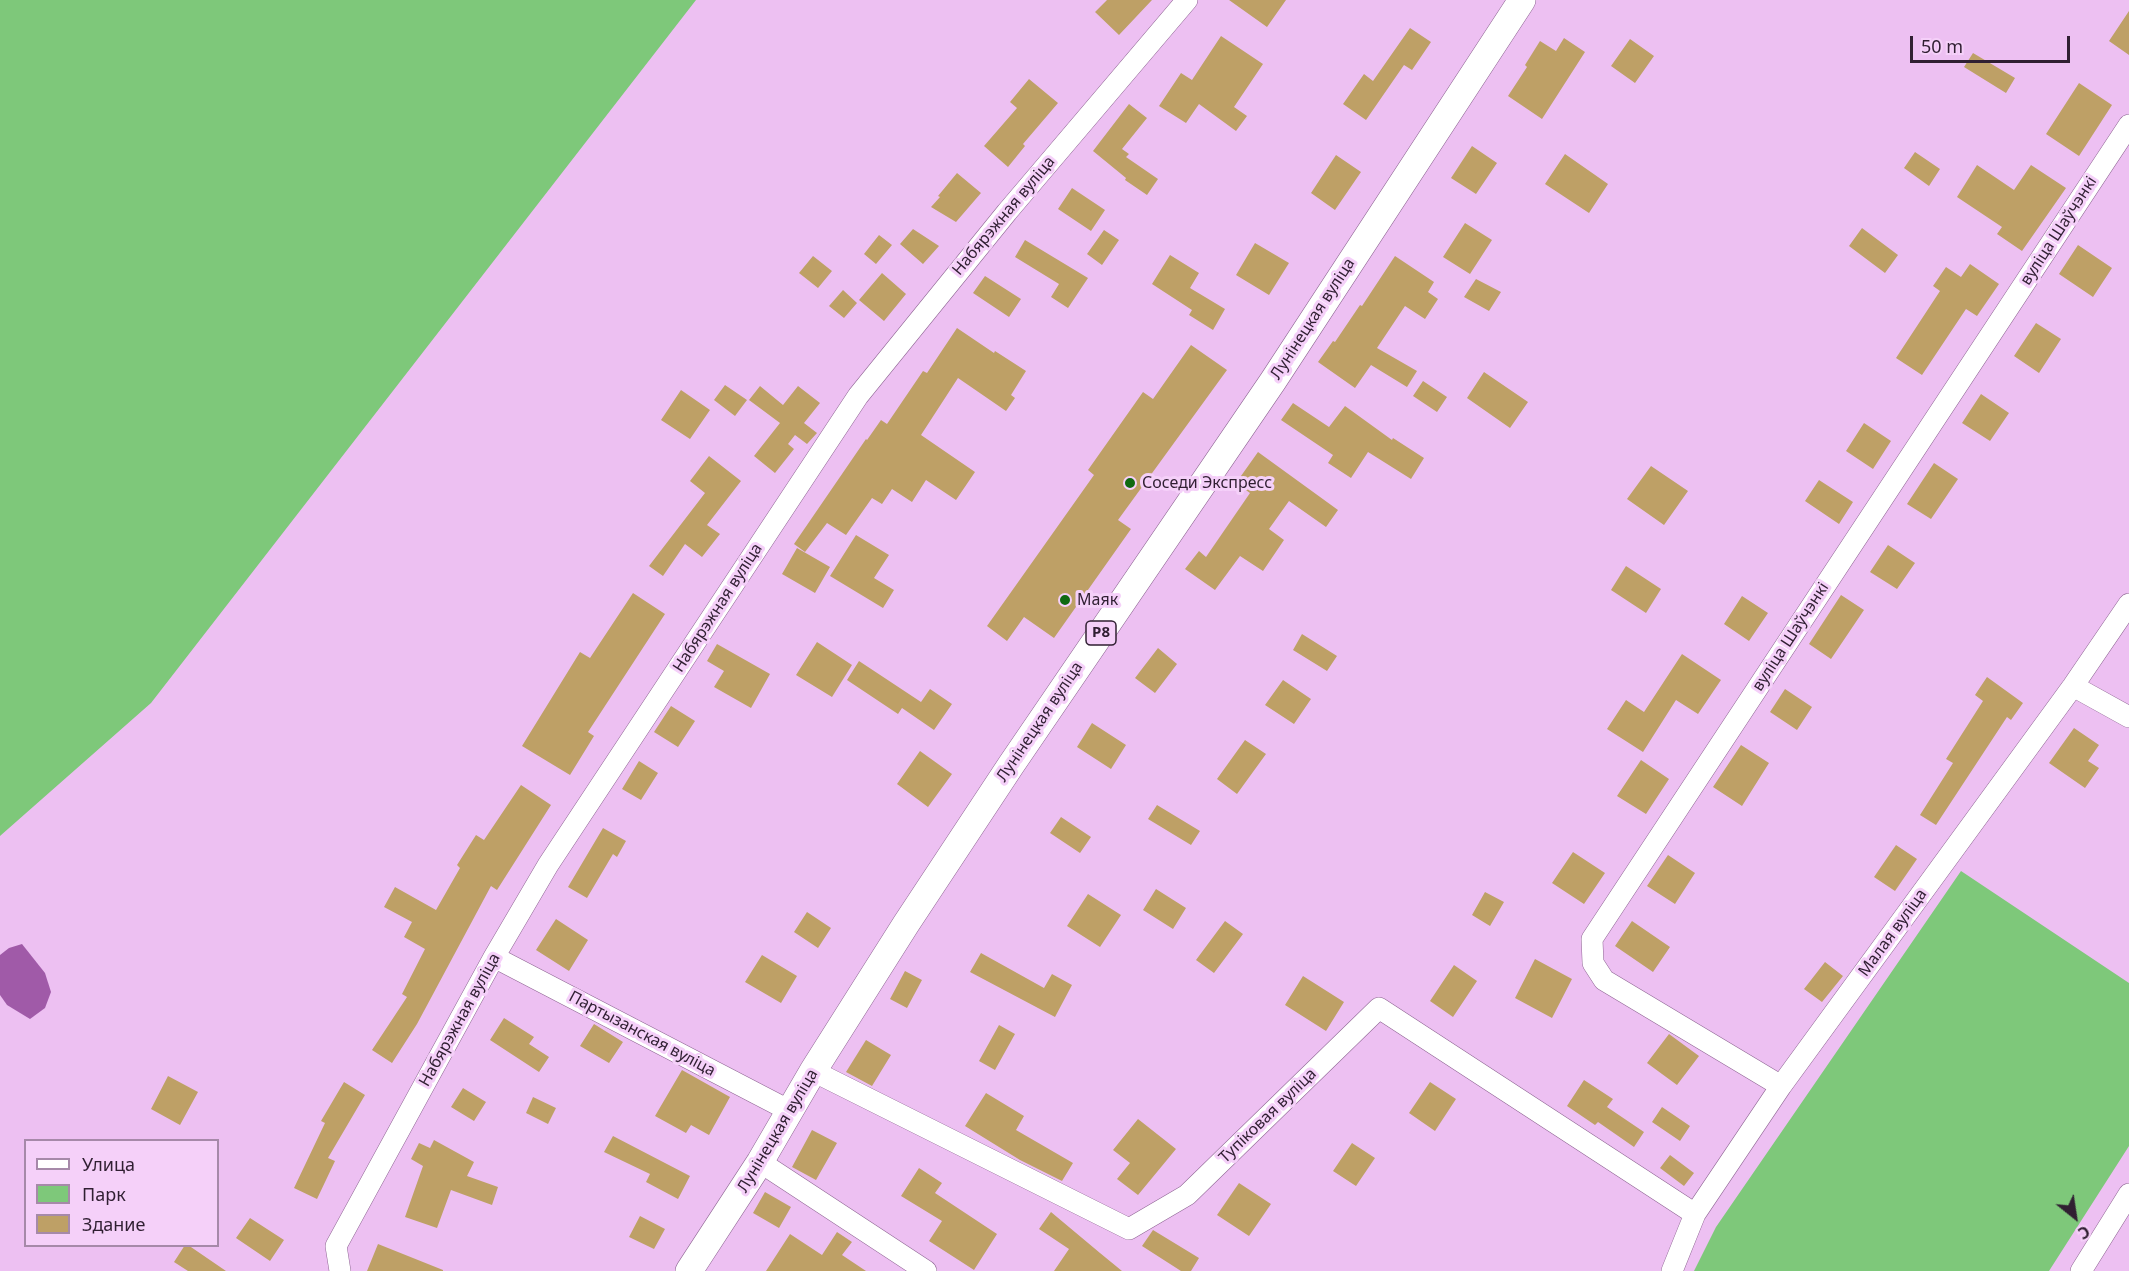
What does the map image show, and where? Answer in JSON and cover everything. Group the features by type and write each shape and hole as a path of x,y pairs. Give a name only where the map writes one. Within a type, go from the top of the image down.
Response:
{"main road":[{"name":"Лунінецкая вуліца","path":"689,1271 760,1162 813,1071 1004,775 1272,381 1522,0"}],"street":[{"name":"Набярэжная вуліца","path":"340,1271 336,1246 494,957 548,865 858,396 1007,212 1187,0"},
{"name":"вуліца Шаўчэнкі","path":"1781,1086 1604,980 1593,963 1592,939 2129,125"},
{"name":"Малая вуліца","path":"1672,1271 1695,1214 1781,1086 2073,686 2129,604"},
{"path":"2073,686 2129,717"},
{"name":"Партызанская вуліца","path":"494,957 790,1111"},
{"name":"Тупіковая вуліца","path":"813,1071 1130,1228 1187,1195 1379,1008 1695,1214"},
{"path":"760,1162 926,1271"},
{"path":"2081,1271 2129,1194"}],"green space":[{"path":"0,0 696,0 151,703 0,836"},
{"path":"1961,871 2129,983 2129,1146 2049,1271 1694,1271 1716,1227"}],"shaded area":[{"path":"22,944 45,973 51,992 45,1008 30,1019 7,1005 0,995 0,955 9,948"}],"building":[{"path":"1107,0 1152,0 1119,35 1095,12"},
{"path":"1229,0 1286,0 1267,27"},
{"path":"2129,11 2129,55 2109,41"},
{"path":"1410,28 1431,42 1412,70 1404,65 1366,120 1343,104 1364,74 1373,81"},
{"path":"1221,36 1263,64 1234,107 1247,116 1236,131 1199,104 1186,123 1159,106 1181,73 1192,80"},
{"path":"1564,38 1585,52 1542,119 1508,96 1527,67 1525,65 1540,41 1556,51"},
{"path":"1630,39 1654,56 1635,83 1611,66"},
{"path":"1973,53 2015,78 2006,93 1964,67"},
{"path":"1029,79 1058,103 1023,144 1025,146 1008,167 984,146 1017,108 1010,102"},
{"path":"2079,83 2112,105 2079,156 2046,134"},
{"path":"1129,104 1147,118 1122,149 1129,154 1126,157 1158,179 1147,195 1125,180 1126,178 1093,151"},
{"path":"1472,146 1497,163 1476,194 1451,178"},
{"path":"1915,152 1940,169 1929,186 1904,168"},
{"path":"1565,154 1608,184 1589,213 1545,184"},
{"path":"1336,155 1361,172 1335,210 1311,193"},
{"path":"1977,165 2014,190 2031,165 2066,188 2022,251 1997,234 2002,227 1957,197"},
{"path":"957,173 981,193 956,222 931,207"},
{"path":"1072,188 1105,210 1091,231 1058,209"},
{"path":"1465,223 1492,240 1470,274 1443,257"},
{"path":"1862,228 1898,255 1885,273 1849,246"},
{"path":"913,229 939,246 923,264 900,244"},
{"path":"1104,230 1119,240 1102,265 1087,254"},
{"path":"879,235 892,245 876,264 864,254"},
{"path":"1025,240 1088,278 1068,308 1051,297 1059,284 1015,257"},
{"path":"1255,243 1289,263 1269,295 1236,275"},
{"path":"2078,245 2112,268 2093,297 2059,274"},
{"path":"1170,255 1199,273 1190,288 1225,309 1213,330 1189,315 1192,310 1152,284"},
{"path":"813,256 832,271 818,288 799,273"},
{"path":"1395,256 1434,282 1428,292 1438,299 1425,319 1405,306 1377,348 1417,371 1407,387 1371,365 1355,388 1318,362 1333,341 1335,342 1360,305 1362,306"},
{"path":"1970,264 1999,284 1977,316 1966,309 1922,375 1896,358 1940,291 1933,286 1946,267 1961,277"},
{"path":"882,273 906,294 884,321 859,300"},
{"path":"985,276 1021,299 1009,317 973,293"},
{"path":"1476,279 1501,292 1489,311 1464,297"},
{"path":"843,290 857,303 844,318 829,306"},
{"path":"2036,323 2061,339 2039,373 2014,356"},
{"path":"957,328 1026,371 1011,395 1015,398 1006,411 958,378 921,435 975,472 956,500 926,480 912,502 892,489 882,504 872,498 846,535 827,523 805,552 794,544 866,439 881,420 887,424 923,371 927,373"},
{"path":"1191,345 1227,370 1118,520 1131,529 1054,638 1024,617 1007,641 987,626 1094,475 1088,470 1143,392 1153,399"},
{"path":"1484,372 1528,402 1510,428 1467,398"},
{"path":"1423,381 1447,397 1437,412 1413,396"},
{"path":"725,385 747,400 735,416 714,400"},
{"path":"760,386 783,405 798,386 820,403 804,423 817,433 807,444 795,435 788,444 794,449 775,473 754,456 780,423 749,400"},
{"path":"681,390 710,410 690,439 661,420"},
{"path":"1981,394 2009,413 1990,441 1962,423"},
{"path":"1293,403 1329,427 1345,406 1392,440 1393,438 1424,458 1411,479 1368,452 1351,478 1328,463 1333,455 1281,420"},
{"path":"1864,423 1891,441 1873,469 1846,451"},
{"path":"1258,452 1338,510 1326,527 1289,501 1269,529 1284,540 1263,571 1240,556 1215,590 1185,569 1199,551 1206,557 1250,493 1236,483"},
{"path":"709,456 741,481 707,525 720,534 702,557 685,544 663,576 649,566 705,493 690,481"},
{"path":"1934,463 1958,479 1931,519 1907,504"},
{"path":"1651,466 1688,491 1664,525 1627,499"},
{"path":"1819,480 1853,502 1839,524 1805,501"},
{"path":"856,535 889,555 874,578 894,590 883,608 830,576"},
{"path":"1888,545 1915,563 1897,589 1870,572"},
{"path":"797,548 830,567 815,593 782,574"},
{"path":"1626,566 1661,589 1646,613 1611,590"},
{"path":"633,593 665,614 588,732 594,736 570,775 522,746 580,652 590,658"},
{"path":"1841,595 1864,610 1831,659 1809,644"},
{"path":"1742,596 1768,613 1749,641 1724,624"},
{"path":"1302,634 1337,656 1327,671 1293,650"},
{"path":"817,642 852,665 832,697 796,675"},
{"path":"717,644 770,674 751,708 714,687 724,671 707,661"},
{"path":"1158,648 1177,664 1155,693 1135,678"},
{"path":"1682,654 1721,680 1698,714 1676,700 1643,752 1607,729 1626,700 1644,712"},
{"path":"859,661 921,702 930,689 952,704 934,730 902,708 898,714 847,680"},
{"path":"1987,677 2023,703 2011,720 2007,717 1936,825 1920,815 1953,763 1946,759 1983,701 1975,695"},
{"path":"1283,680 1311,699 1294,724 1265,705"},
{"path":"1785,689 1812,707 1797,730 1770,712"},
{"path":"671,706 695,721 678,747 654,732"},
{"path":"1092,723 1126,745 1111,769 1077,747"},
{"path":"2074,728 2099,745 2088,761 2099,768 2085,788 2049,763"},
{"path":"1245,740 1266,754 1237,794 1217,779"},
{"path":"1741,745 1769,763 1742,806 1713,787"},
{"path":"920,751 952,774 928,807 897,784"},
{"path":"1641,760 1669,779 1646,814 1617,796"},
{"path":"639,761 658,773 641,800 622,789"},
{"path":"521,785 551,805 497,890 491,886 417,1024 392,1063 372,1050 407,997 402,994 425,949 404,937 412,922 384,907 395,887 436,910 460,868 457,865 476,835 484,840"},
{"path":"1157,805 1200,831 1191,845 1148,819"},
{"path":"1061,817 1091,837 1080,853 1050,833"},
{"path":"603,828 626,841 617,857 613,854 587,898 568,887"},
{"path":"1896,845 1917,859 1895,891 1874,877"},
{"path":"1573,852 1605,873 1584,904 1552,883"},
{"path":"1668,855 1695,873 1675,904 1647,886"},
{"path":"1156,889 1186,908 1173,929 1143,910"},
{"path":"1485,892 1504,902 1490,926 1472,915"},
{"path":"1088,894 1121,915 1100,947 1067,926"},
{"path":"807,912 831,928 818,948 794,932"},
{"path":"556,919 588,940 569,971 536,950"},
{"path":"1225,921 1243,934 1214,973 1196,960"},
{"path":"1632,921 1670,947 1653,972 1615,946"},
{"path":"981,953 1044,988 1052,974 1072,985 1055,1017 970,972"},
{"path":"762,955 797,976 781,1003 745,982"},
{"path":"1535,959 1572,979 1552,1018 1515,998"},
{"path":"1825,962 1843,976 1822,1002 1804,989"},
{"path":"1454,965 1477,981 1453,1017 1430,1001"},
{"path":"905,971 922,980 907,1008 890,999"},
{"path":"1303,976 1344,1002 1326,1031 1285,1005"},
{"path":"504,1018 534,1037 529,1044 549,1057 539,1072 490,1040"},
{"path":"594,1024 623,1042 609,1063 580,1046"},
{"path":"999,1025 1015,1034 995,1070 979,1061"},
{"path":"1669,1034 1699,1056 1677,1085 1647,1063"},
{"path":"866,1040 891,1055 872,1086 846,1072"},
{"path":"682,1070 730,1097 709,1135 691,1125 686,1133 655,1116"},
{"path":"168,1076 198,1092 180,1125 151,1109"},
{"path":"1584,1080 1613,1099 1607,1107 1644,1132 1634,1147 1598,1122 1595,1125 1567,1106"},
{"path":"344,1082 365,1095 328,1158 335,1161 317,1199 294,1188 325,1123 321,1121"},
{"path":"1430,1082 1456,1099 1435,1131 1409,1113"},
{"path":"463,1088 486,1102 474,1121 451,1107"},
{"path":"986,1093 1024,1116 1016,1130 1073,1163 1062,1181 1020,1160 965,1126"},
{"path":"533,1097 556,1108 548,1124 526,1113"},
{"path":"1662,1107 1690,1126 1680,1141 1652,1122"},
{"path":"1138,1119 1176,1149 1138,1195 1117,1179 1130,1163 1113,1150"},
{"path":"812,1130 837,1143 816,1180 792,1167"},
{"path":"613,1136 690,1176 678,1199 646,1182 650,1174 604,1152"},
{"path":"434,1140 474,1162 467,1176 498,1187 492,1205 451,1190 437,1228 405,1217 423,1166 411,1159 419,1143 430,1148"},
{"path":"1352,1143 1375,1158 1356,1186 1333,1171"},
{"path":"1670,1155 1694,1173 1684,1186 1660,1168"},
{"path":"919,1168 942,1183 935,1193 997,1234 974,1270 929,1241 942,1221 901,1196"},
{"path":"1239,1183 1271,1204 1249,1236 1217,1215"},
{"path":"765,1192 791,1207 779,1228 753,1213"},
{"path":"1051,1212 1122,1271 1054,1271 1069,1249 1039,1229"},
{"path":"640,1216 665,1229 654,1249 629,1237"},
{"path":"250,1218 284,1240 270,1261 236,1238"},
{"path":"1153,1230 1199,1258 1191,1271 1181,1271 1142,1246"},
{"path":"837,1232 852,1242 842,1255 866,1271 766,1271 790,1234 822,1255"},
{"path":"378,1244 443,1270 443,1271 367,1271"},
{"path":"184,1247 191,1247 226,1271 188,1271 174,1262"}],"place":[{"name":"Соседи Экспресс","path":"1130,483"},
{"name":"Маяк","path":"1065,600"}]}
